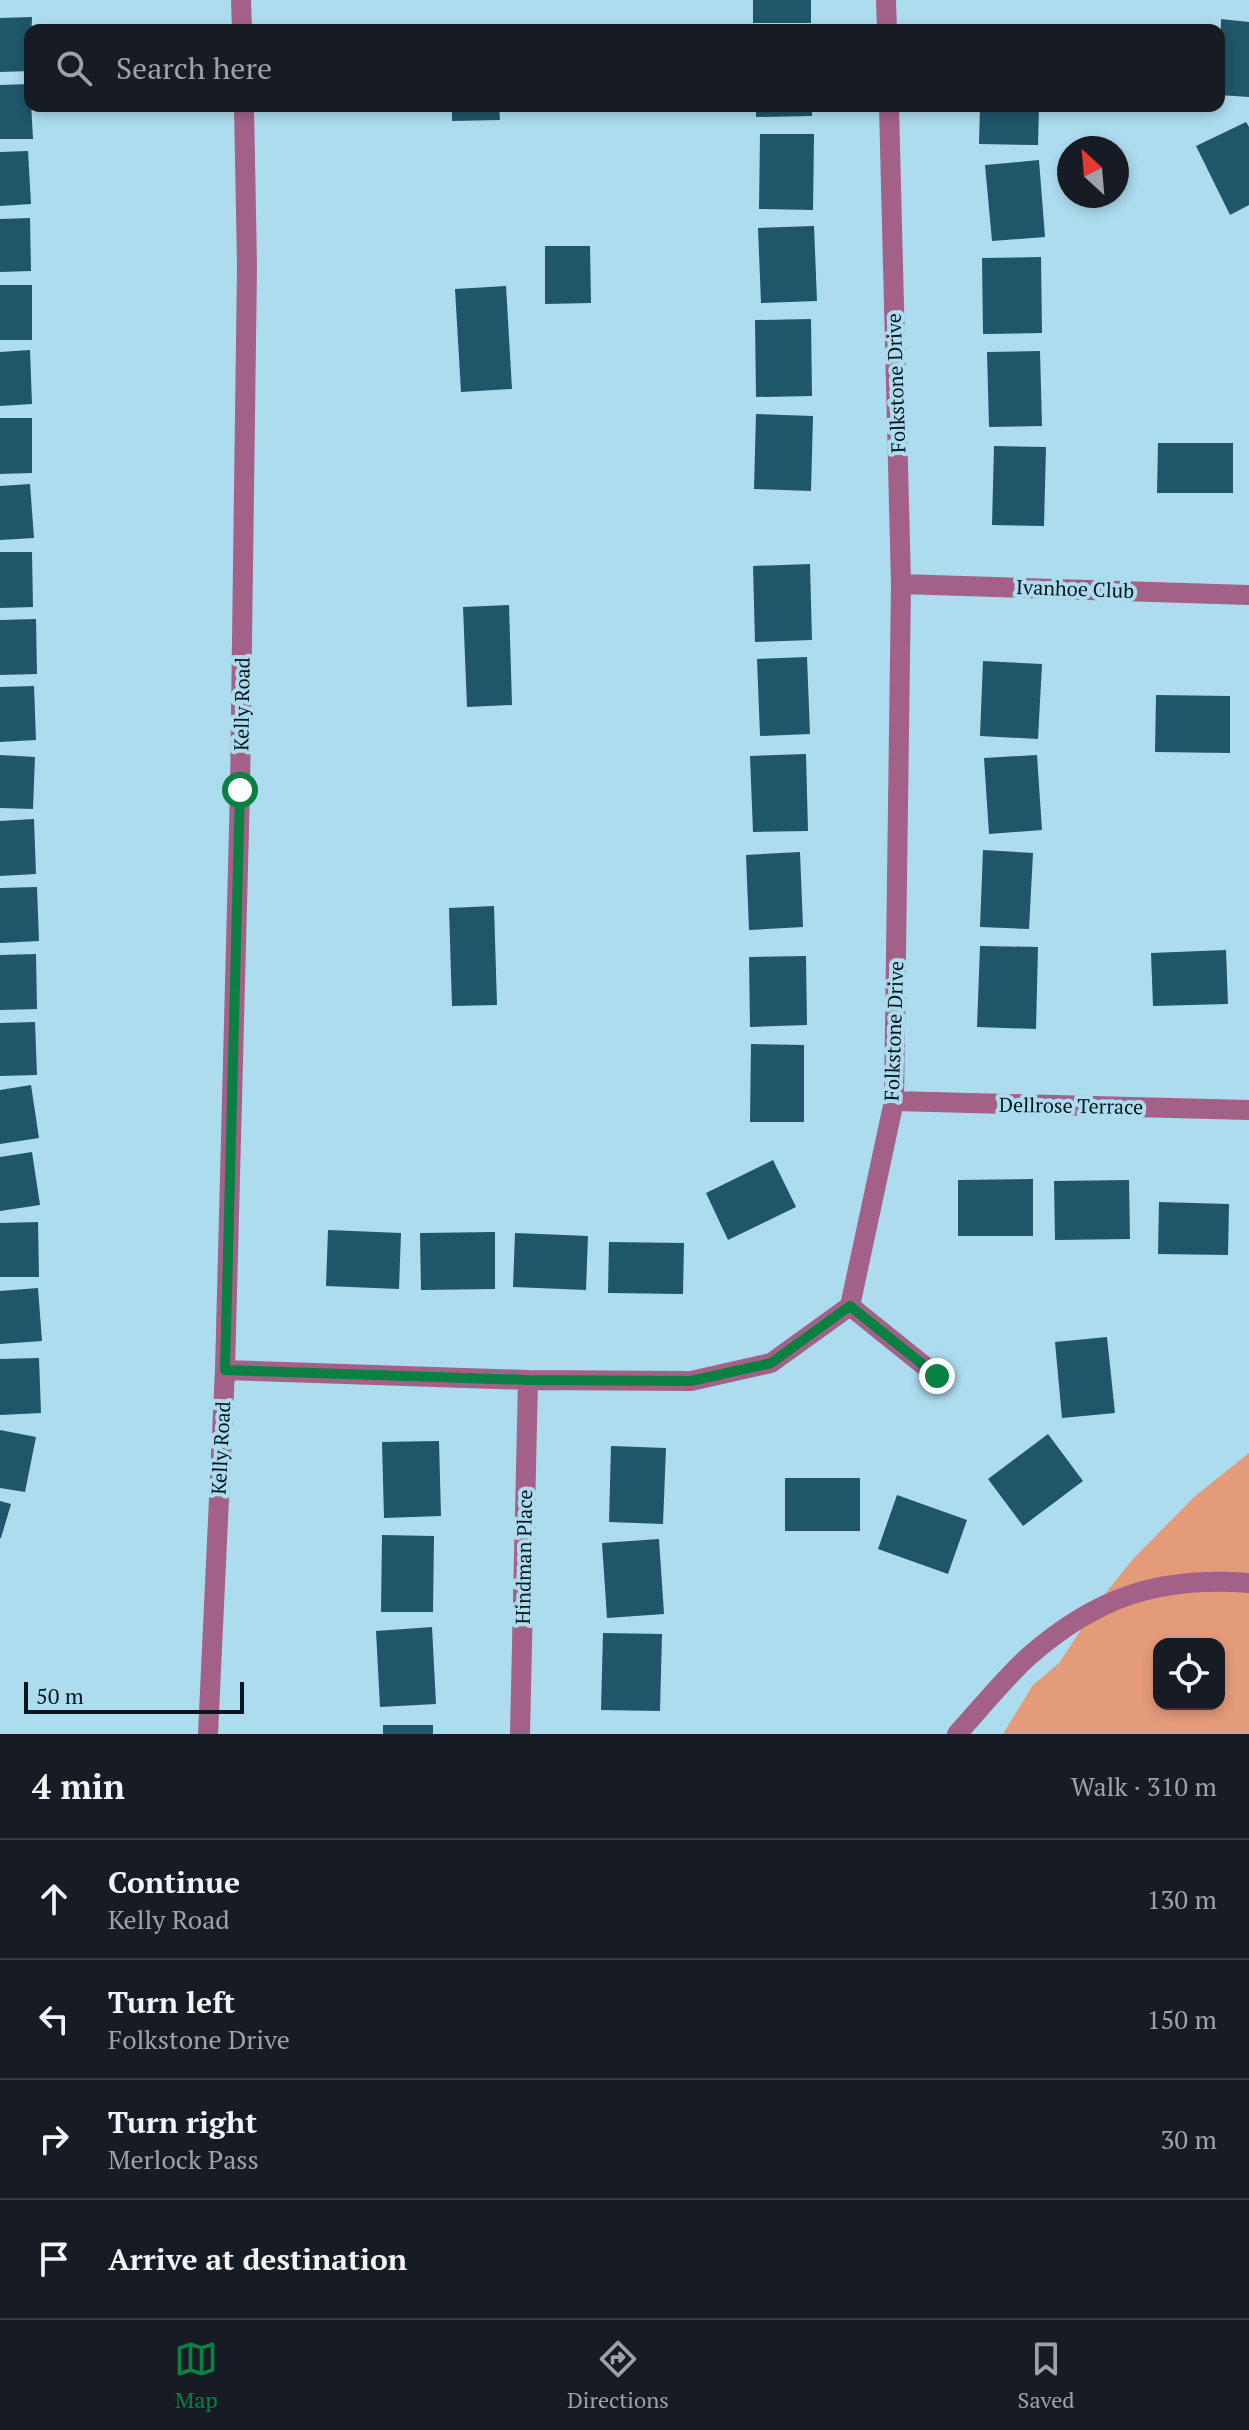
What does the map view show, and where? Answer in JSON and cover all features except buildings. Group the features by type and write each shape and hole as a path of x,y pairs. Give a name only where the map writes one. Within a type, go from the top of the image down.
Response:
{"street":[{"path":"241,0 242,24"},
{"path":"886,0 887,24"},
{"name":"Kelly Road","path":"208,1734 225,1370 244,598 247,266 244,112"},
{"name":"Folkstone Drive","path":"850,1306 894,1101 901,584 889,112"},
{"name":"Ivanhoe Club","path":"901,584 1249,595"},
{"name":"Dellrose Terrace","path":"894,1101 1249,1110"},
{"path":"225,1370 528,1380 691,1381 771,1363 850,1306 937,1376"},
{"name":"Hindman Place","path":"520,1734 528,1380"},
{"path":"957,1734 1026,1659 1066,1626 1111,1601 1172,1583 1210,1580 1249,1583"}],"shaded area":[{"path":"1249,1453 1249,1734 1003,1734 1033,1685 1059,1663 1105,1594 1133,1559 1194,1497"}],"route":[{"path":"240,790 225,1370 528,1380 691,1381 771,1363 850,1306 937,1376"}]}
